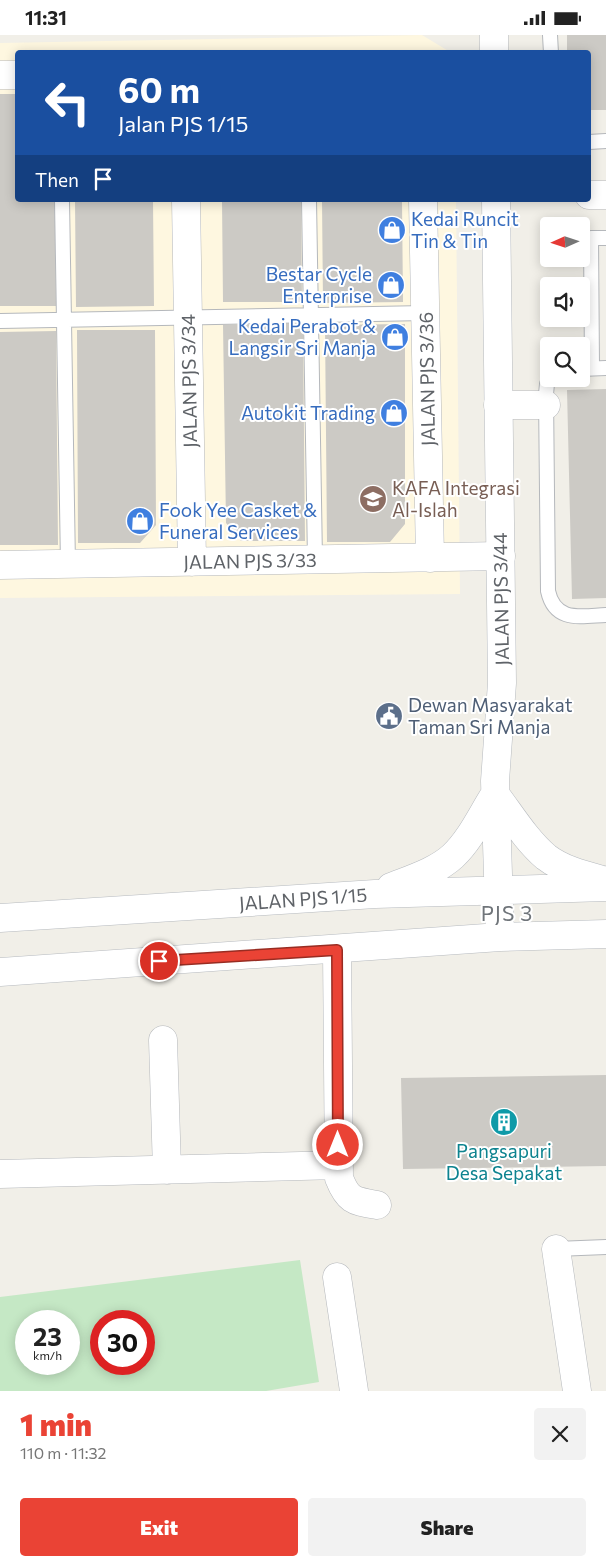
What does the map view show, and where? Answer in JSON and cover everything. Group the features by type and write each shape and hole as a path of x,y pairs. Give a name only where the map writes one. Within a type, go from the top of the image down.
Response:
{"street":[{"path":"494,35 494,50"},
{"path":"0,75 15,75"},
{"path":"591,195 606,195"},
{"name":"JALAN PJS 3/34","path":"186,202 192,562"},
{"name":"JALAN PJS 3/36","path":"423,202 430,558"},
{"name":"JALAN PJS 3/44","path":"496,202 502,683 495,794 500,937"},
{"path":"498,405 548,392"},
{"name":"JALAN PJS 3/33","path":"0,565 500,557"},
{"path":"375,894 428,872 453,857 467,839 495,794 530,839 547,857 576,873 606,881"},
{"name":"JALAN PJS 1/15","path":"0,918 375,894 606,887"},
{"path":"0,972 337,950 500,937 606,934"},
{"path":"337,950 339,1178 345,1194 360,1202 377,1205"},
{"path":"163,1040 167,1170"},
{"path":"0,1174 338,1165"},
{"path":"556,1249 577,1391"},
{"path":"337,1277 354,1391"}],"lane":[{"path":"550,35 551,50"},
{"path":"591,142 606,141"},
{"path":"62,202 68,565"},
{"path":"309,202 315,560"},
{"path":"593,368 591,238 606,238"},
{"path":"0,321 426,313"},
{"path":"548,392 548,591 550,601 555,609 563,614 606,615"},
{"path":"556,1249 606,1247"}],"shaded area":[{"path":"422,35 447,50 15,50 15,202 456,202 460,594 0,598 0,43"}],"green space":[{"path":"300,1260 319,1382 266,1391 0,1391 0,1297"}],"building":[{"path":"567,35 606,35 606,110 591,110 591,50 567,50"},
{"path":"0,94 15,94 15,202 55,202 56,306 0,306"},
{"path":"75,202 153,202 154,306 76,307"},
{"path":"222,202 301,202 302,302 223,302"},
{"path":"322,202 402,202 403,302 323,303"},
{"path":"303,323 305,541 241,541 226,523 223,325"},
{"path":"405,324 405,524 390,542 327,542 325,325"},
{"path":"77,330 155,330 156,525 140,543 78,543"},
{"path":"56,331 58,545 0,545 0,332"},
{"path":"606,389 606,598 572,599 567,390"},
{"name":"Pangsapuri Desa Sepakat","path":"606,1075 606,1166 403,1169 401,1078"}],"place":[{"name":"Kedai Runcit Tin & Tin","path":"392,230"},
{"name":"Bestar Cycle Enterprise","path":"391,285"},
{"name":"Kedai Perabot & Langsir Sri Manja","path":"395,337"},
{"name":"Autokit Trading","path":"394,413"},
{"name":"KAFA Integrasi Al-Islah","path":"373,499"},
{"name":"Fook Yee Casket & Funeral Services","path":"140,521"},
{"name":"Dewan Masyarakat Taman Sri Manja","path":"389,716"},
{"name":"Pangsapuri Desa Sepakat","path":"504,1122"}],"district":[{"name":"PJS 3","path":"507,914"}],"route":[{"path":"159,961 337,950 338,1145"}]}
